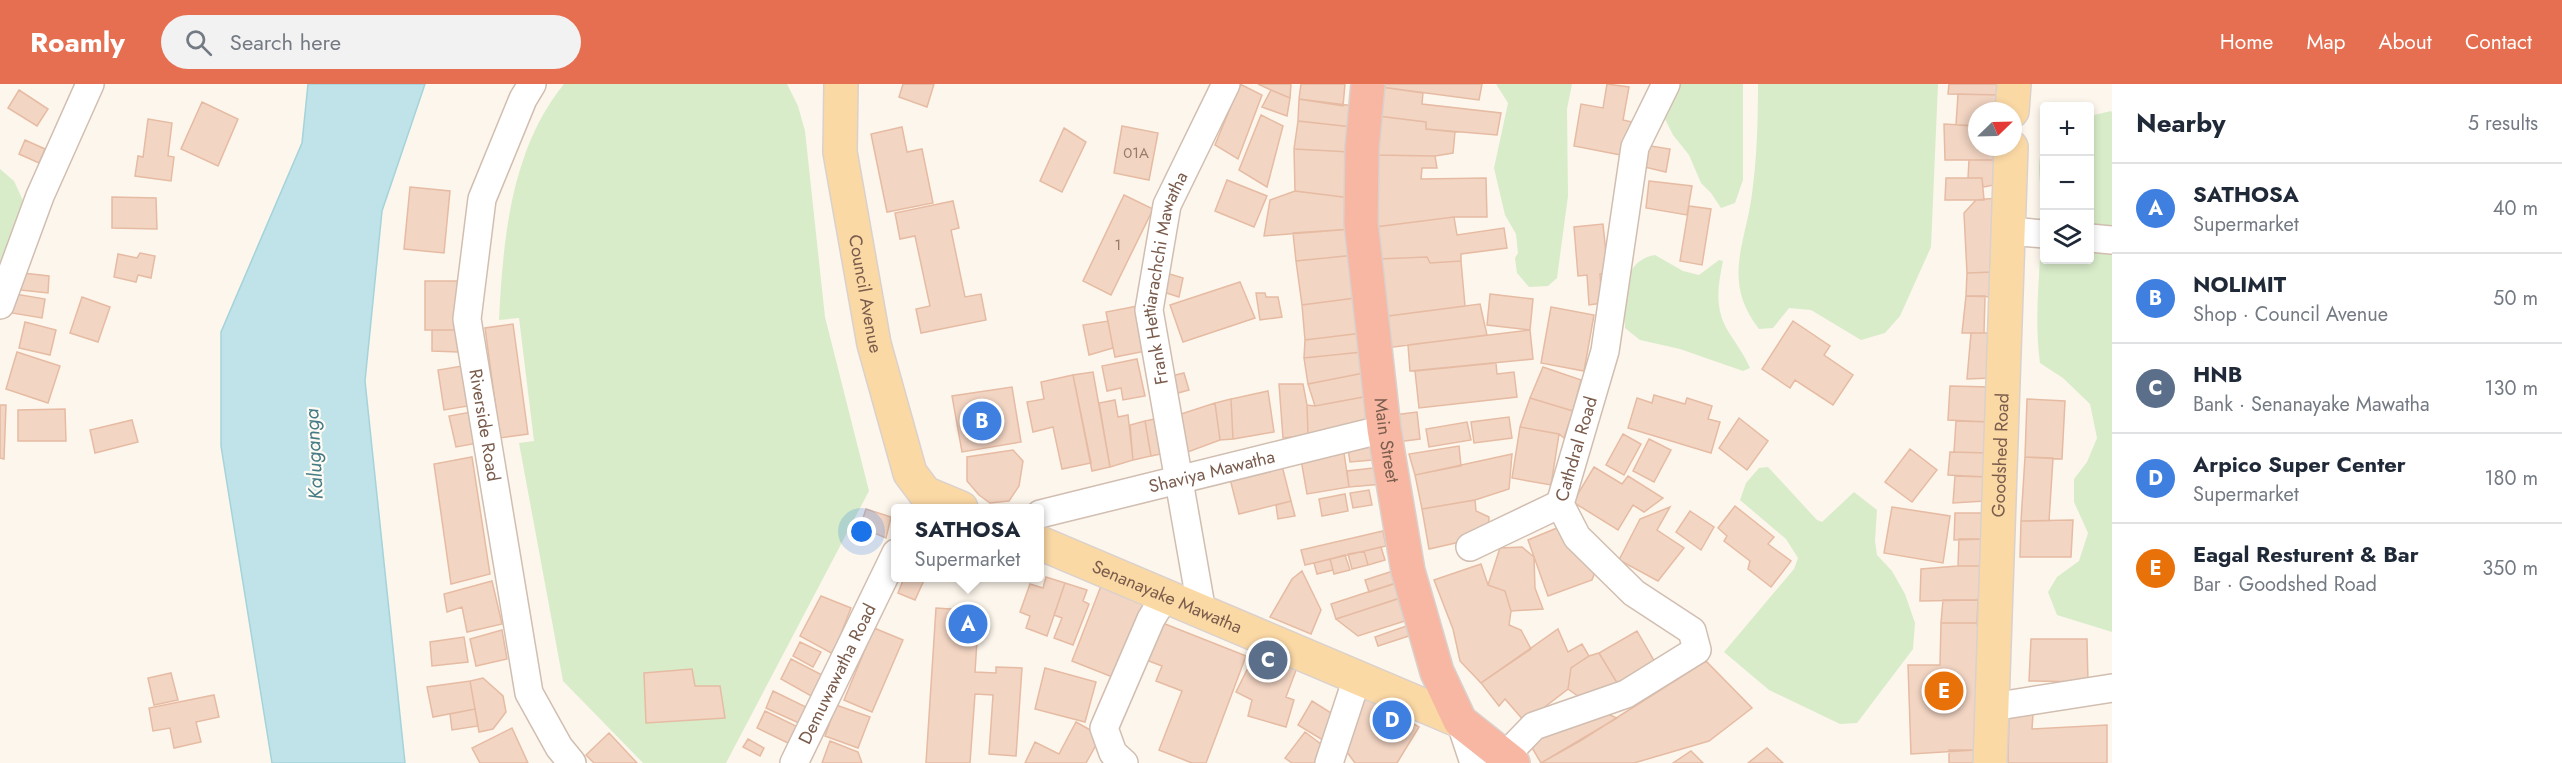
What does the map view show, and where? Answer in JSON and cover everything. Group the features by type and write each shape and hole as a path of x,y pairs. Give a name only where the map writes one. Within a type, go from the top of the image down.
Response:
{"highway":[{"name":"Main Street","path":"1368,84 1362,148 1361,223 1384,429 1408,571 1437,672 1460,721 1497,761"}],"main road":[{"name":"Council Avenue","path":"842,84 840,152 874,344 910,473 922,501"},
{"path":"2013,84 2013,102"},
{"name":"Goodshed Road","path":"1990,763 2011,156"},
{"path":"922,501 939,504"},
{"name":"Senanayake Mawatha","path":"1044,545 1460,721"}],"street":[{"path":"0,305 40,196 90,84"},
{"name":"Riverside Road","path":"532,84 523,99 482,199 467,319 529,693 559,747 573,763"},
{"name":"Frank Hettiarachchi Mawatha","path":"1202,612 1149,310 1167,205 1226,84"},
{"name":"Cathdral Road","path":"1497,761 1534,726 1626,694 1697,650 1692,631 1634,593 1577,537 1560,504 1605,351 1635,147 1666,84"},
{"path":"2008,231 2040,234"},
{"path":"2094,238 2112,240"},
{"name":"Shaviya Mawatha","path":"1044,513 1384,429"},
{"path":"1470,547 1560,504"},
{"name":"Demuwawatha Road","path":"794,763 891,563"},
{"path":"1124,763 1113,753 1104,728 1152,619 1165,596"},
{"path":"1329,763 1357,678"},
{"path":"1992,707 2112,688"}],"green space":[{"path":"564,84 787,84 798,106 805,131 825,317 869,491 726,763 643,763 563,681 519,443 534,441 519,318 499,320 507,227 521,166 546,109"},
{"path":"1496,84 1572,84 1567,109 1568,196 1557,278 1548,286 1529,287 1517,273 1516,234 1505,215 1494,168 1508,103"},
{"path":"1676,84 1743,84 1743,180 1735,203 1721,208 1701,183 1689,155 1673,135 1661,111"},
{"path":"1758,84 1938,84 1931,247 1900,316 1885,333 1861,340 1811,310 1789,308 1773,328 1759,329 1748,312 1741,295 1739,263 1754,180"},
{"path":"2111,111 2112,113 2112,632 2057,615 2048,592 2057,577 2079,561 2088,533 2074,502 2074,479 2087,462 2097,438 2090,404 2063,378 2040,363 2037,324 2040,264 2094,264 2094,115"},
{"path":"0,169 14,181 25,205 0,274"},
{"path":"1655,255 1683,271 1699,275 1719,260 1723,261 1719,288 1721,313 1728,331 1750,368 1743,371 1680,349 1640,340 1625,328 1626,284 1630,274 1635,265"},
{"path":"1768,467 1817,520 1822,522 1854,492 1877,510 1875,541 1877,555 1892,571 1905,594 1915,623 1913,649 1857,723 1840,724 1769,690 1724,652 1794,569 1798,558 1786,539 1740,500 1746,483 1759,468"}],"water":[{"name":"Kaluganga","path":"308,84 425,84 382,211 365,381 405,763 272,763 221,446 221,332 302,143"}],"building":[{"path":"903,84 934,84 927,107 899,97"},
{"path":"1240,84 1262,95 1238,159 1215,145"},
{"path":"1258,84 1291,84 1290,98 1271,90"},
{"path":"1301,84 1345,84 1343,106 1299,99"},
{"path":"1381,84 1482,84 1479,100 1381,87"},
{"path":"1607,84 1629,87 1623,120 1632,122 1626,156 1574,146 1581,104 1603,108"},
{"path":"1949,84 2000,84 2001,95 1948,94"},
{"path":"1381,87 1423,93 1422,104 1501,113 1497,135 1426,129 1426,122 1378,116"},
{"path":"19,90 48,109 37,126 8,108"},
{"path":"1271,90 1290,98 1287,116 1262,107"},
{"path":"1958,94 2001,95 2001,102 1968,102 1968,126 1956,125"},
{"path":"1299,99 1354,106 1352,127 1298,121"},
{"path":"202,102 238,119 218,166 181,149"},
{"path":"1261,115 1283,126 1267,187 1239,170"},
{"path":"1378,116 1426,122 1426,129 1455,132 1453,153 1435,156 1373,155"},
{"path":"148,119 172,123 168,156 174,157 171,181 135,176 138,156 143,157"},
{"path":"1298,121 1352,127 1350,152 1294,149"},
{"path":"1944,124 1968,125 1968,156 2000,156 1999,160 1945,160"},
{"path":"1122,126 1158,133 1149,180 1114,173"},
{"path":"902,127 907,152 922,149 933,203 887,212 871,134"},
{"path":"1064,128 1086,142 1062,192 1040,181"},
{"path":"25,140 45,149 39,163 19,154"},
{"path":"1644,145 1670,149 1666,172 1640,166"},
{"path":"1294,149 1350,152 1353,195 1343,197 1295,191"},
{"path":"1373,155 1435,156 1437,168 1422,168 1421,179 1486,178 1487,217 1454,217 1375,227"},
{"path":"1969,160 1999,160 1999,184 1983,187 1982,178 1968,178"},
{"path":"1946,178 1982,178 1984,200 1945,200"},
{"path":"1227,180 1267,196 1254,227 1215,211"},
{"path":"1649,181 1692,186 1687,215 1646,208"},
{"path":"410,187 450,191 444,253 404,249"},
{"path":"1295,191 1343,197 1353,195 1352,229 1264,236 1270,200"},
{"path":"1124,195 1153,209 1111,295 1083,281"},
{"path":"112,197 156,198 157,229 112,228"},
{"path":"1997,198 1994,272 1967,273 1964,213 1976,200"},
{"path":"953,201 959,228 951,230 965,297 981,294 986,320 921,333 916,309 930,306 915,236 900,239 895,213"},
{"path":"1689,206 1711,209 1702,265 1680,261"},
{"path":"1454,217 1457,235 1504,228 1507,248 1461,254 1461,261 1430,263 1427,257 1378,259 1375,227"},
{"path":"1603,224 1608,273 1600,274 1602,303 1589,305 1587,275 1578,276 1574,227"},
{"path":"1352,229 1355,255 1296,261 1293,233"},
{"path":"140,253 155,256 151,278 138,275 136,282 114,277 118,254 137,258"},
{"path":"1355,255 1355,298 1302,305 1296,261"},
{"path":"1427,257 1430,263 1461,261 1465,306 1381,317 1378,259"},
{"path":"1163,272 1183,278 1179,297 1157,290"},
{"path":"1994,272 1994,297 1966,296 1967,273"},
{"path":"23,273 49,276 48,293 21,290"},
{"path":"425,281 458,281 458,330 425,330"},
{"path":"1240,282 1255,318 1183,342 1170,305"},
{"path":"1256,293 1265,293 1266,297 1278,297 1282,317 1260,320"},
{"path":"15,294 45,299 42,318 12,313"},
{"path":"1490,294 1533,299 1530,330 1487,325"},
{"path":"1966,296 1985,296 1984,333 1962,333"},
{"path":"82,297 110,307 98,342 70,333"},
{"path":"1355,298 1362,333 1305,340 1302,305"},
{"path":"1480,304 1487,335 1386,348 1381,317"},
{"path":"1138,306 1146,351 1115,357 1106,312"},
{"path":"1551,307 1594,315 1584,371 1541,363"},
{"path":"1108,321 1113,348 1089,355 1083,325"},
{"path":"1793,321 1830,346 1824,355 1853,375 1833,405 1795,380 1790,388 1762,369"},
{"path":"25,322 56,330 50,355 19,348"},
{"path":"513,324 528,434 500,438 485,328"},
{"path":"432,330 458,330 458,352 432,351"},
{"path":"1530,330 1533,359 1410,371 1408,345"},
{"path":"1362,333 1362,352 1304,358 1305,340"},
{"path":"1971,333 1990,333 1991,378 1967,379"},
{"path":"17,352 60,366 48,403 6,389"},
{"path":"1362,352 1364,373 1308,384 1304,358"},
{"path":"1137,359 1145,396 1123,400 1121,388 1107,391 1102,366"},
{"path":"1496,363 1497,374 1514,372 1517,397 1419,408 1415,371"},
{"path":"462,366 468,406 444,410 438,370"},
{"path":"1543,367 1581,380 1573,411 1530,398"},
{"path":"1093,372 1110,467 1092,471 1073,375"},
{"path":"1184,373 1189,390 1171,395 1167,377"},
{"path":"1364,373 1369,396 1315,406 1308,384"},
{"path":"1073,375 1091,463 1062,469 1053,427 1033,432 1027,402 1044,399 1041,382"},
{"path":"1279,384 1303,384 1307,405 1308,435 1283,438"},
{"path":"1950,386 1991,387 1990,422 1948,420"},
{"path":"1012,387 1021,442 962,452 952,396"},
{"path":"1268,391 1274,432 1233,439 1231,399"},
{"path":"1654,395 1685,404 1687,398 1712,406 1708,419 1720,422 1711,453 1628,428 1637,398 1652,403"},
{"path":"1369,396 1373,420 1308,435 1307,405 1315,406"},
{"path":"1530,398 1573,411 1564,438 1559,434 1520,427"},
{"path":"1231,399 1233,439 1220,440 1215,403"},
{"path":"2027,399 2065,401 2062,459 2025,457"},
{"path":"1115,400 1118,417 1128,415 1133,460 1110,467 1099,403"},
{"path":"1215,403 1220,440 1185,453 1178,415"},
{"path":"0,405 6,405 4,459 0,458"},
{"path":"65,409 66,441 18,441 18,410"},
{"path":"471,412 478,443 456,447 449,416"},
{"path":"1417,412 1420,439 1397,442 1394,415"},
{"path":"1509,417 1512,438 1474,443 1471,422"},
{"path":"1159,418 1165,453 1151,456 1145,421"},
{"path":"1739,418 1768,441 1747,470 1719,448"},
{"path":"132,420 138,442 95,453 90,430"},
{"path":"1145,421 1151,456 1133,460 1130,425"},
{"path":"1956,421 1990,422 1988,453 1954,452"},
{"path":"1467,422 1471,440 1429,447 1426,429"},
{"path":"1520,427 1559,434 1551,485 1512,478"},
{"path":"1623,434 1641,444 1624,475 1606,465"},
{"path":"1649,439 1671,450 1654,482 1633,471"},
{"path":"1343,446 1349,487 1307,494 1300,454"},
{"path":"1459,446 1461,466 1415,475 1409,454"},
{"path":"1371,447 1372,460 1350,462 1348,449"},
{"path":"1910,449 1937,470 1912,502 1885,482"},
{"path":"1013,450 1023,461 1019,486 1009,501 990,503 979,495 967,481 967,457"},
{"path":"1950,452 1988,453 1987,477 1948,475"},
{"path":"1512,454 1509,489 1475,500 1422,509 1415,475"},
{"path":"472,457 490,574 451,584 434,464"},
{"path":"2025,457 2053,458 2049,521 2021,521"},
{"path":"1281,462 1291,501 1239,514 1229,475"},
{"path":"1382,467 1383,484 1349,487 1347,471"},
{"path":"1594,467 1622,484 1628,476 1663,498 1644,512 1633,505 1618,530 1573,502"},
{"path":"1955,476 1987,477 1985,501 1953,503"},
{"path":"1369,490 1372,505 1353,508 1350,493"},
{"path":"1345,494 1348,511 1322,516 1319,499"},
{"path":"1475,500 1476,511 1489,517 1488,530 1473,539 1429,549 1422,509"},
{"path":"1291,501 1295,516 1278,519 1276,505"},
{"path":"1735,506 1774,537 1768,544 1791,561 1771,587 1748,569 1750,561 1724,541 1727,536 1718,528"},
{"path":"1670,507 1657,530 1684,548 1658,581 1619,560 1640,519"},
{"path":"1892,507 1950,516 1943,563 1884,553"},
{"path":"866,509 891,517 886,538 860,527"},
{"path":"1690,511 1714,527 1701,550 1676,532"},
{"path":"1955,513 1984,513 1985,539 1954,540"},
{"path":"2073,520 2071,557 2020,557 2021,521"},
{"path":"1557,528 1597,566 1592,580 1548,596 1528,540"},
{"path":"1383,531 1386,546 1305,565 1301,550"},
{"path":"1959,539 1985,539 1985,566 1958,566"},
{"path":"1381,547 1385,560 1368,565 1364,551"},
{"path":"1522,547 1534,557 1535,588 1543,609 1511,611 1505,591 1488,585 1500,548"},
{"path":"1364,551 1368,565 1352,569 1348,554"},
{"path":"1345,555 1350,570 1334,574 1330,559"},
{"path":"1330,559 1333,570 1317,574 1314,563"},
{"path":"1481,564 1488,585 1505,591 1511,611 1509,625 1521,630 1531,649 1481,683 1460,661 1453,629 1434,580"},
{"path":"1985,566 1978,600 1920,601 1921,569"},
{"path":"1302,571 1321,610 1311,634 1270,617 1292,579"},
{"path":"1393,571 1397,583 1369,592 1365,580"},
{"path":"1046,577 1065,583 1047,636 1026,628 1030,616 1020,612 1030,584 1043,588"},
{"path":"1405,580 1410,595 1336,619 1331,604"},
{"path":"492,581 502,624 467,632 462,607 447,612 444,594"},
{"path":"902,582 923,582 915,600 898,593"},
{"path":"1065,583 1087,590 1083,601 1089,604 1073,645 1054,638 1062,618 1054,615"},
{"path":"1101,586 1144,602 1115,678 1072,661"},
{"path":"821,596 851,608 833,654 800,636"},
{"path":"1403,597 1411,619 1358,636 1336,619"},
{"path":"1943,600 1978,600 1977,623 1941,623"},
{"path":"936,608 979,611 975,672 996,673 996,667 1022,668 1016,756 989,754 993,695 975,694 970,763 926,763"},
{"path":"1155,620 1246,656 1206,763 1192,763 1159,750 1182,691 1156,681 1162,666 1141,658"},
{"path":"1415,623 1418,633 1378,646 1375,637"},
{"path":"1941,623 1977,623 1981,649 1975,750 1911,754 1908,665 1940,665"},
{"path":"874,628 903,640 872,712 844,700"},
{"path":"1558,629 1568,652 1582,644 1589,656 1571,668 1568,689 1525,722 1505,699 1499,706 1481,683"},
{"path":"502,630 507,659 476,666 470,639"},
{"path":"1637,631 1656,664 1619,686 1599,653"},
{"path":"464,637 468,662 432,666 430,642"},
{"path":"2031,639 2087,639 2088,682 2029,681"},
{"path":"800,642 821,652 813,667 793,656"},
{"path":"1258,648 1298,665 1286,697 1294,700 1286,727 1248,716 1252,700 1236,692"},
{"path":"1599,653 1619,686 1586,702 1568,689 1571,668 1589,656"},
{"path":"791,659 824,676 813,697 781,679"},
{"path":"1706,661 1752,708 1709,741 1634,763 1541,763 1580,741"},
{"path":"1045,668 1096,682 1085,722 1035,709"},
{"path":"692,669 695,686 720,686 725,718 646,723 644,673"},
{"path":"171,673 178,700 154,705 148,678"},
{"path":"483,678 503,696 506,712 493,729 479,732 470,681"},
{"path":"470,681 475,709 433,717 427,687"},
{"path":"773,691 808,708 801,724 766,708"},
{"path":"1362,693 1419,727 1397,763 1355,763 1344,748"},
{"path":"214,695 219,717 196,722 201,742 174,748 170,728 153,731 149,708"},
{"path":"1312,701 1336,716 1331,745 1298,725"},
{"path":"836,705 870,717 858,748 825,736"},
{"path":"475,709 478,726 452,730 450,714"},
{"path":"765,711 798,727 790,744 757,728"},
{"path":"1603,712 1617,718 1541,763 1528,741"},
{"path":"2009,714 2033,714 2032,729 2107,725 2107,763 2008,763"},
{"path":"1076,722 1101,736 1086,763 1025,763 1035,742 1059,754"},
{"path":"512,728 528,763 480,763 472,748"},
{"path":"1305,732 1330,751 1321,763 1292,763 1285,758"},
{"path":"609,733 637,763 594,763 586,755"},
{"path":"748,739 764,748 760,756 743,747"},
{"path":"830,741 858,752 862,763 822,763"},
{"path":"1767,748 1783,763 1748,763"},
{"path":"1949,750 1975,750 1975,763 1949,763"},
{"path":"1691,751 1703,763 1673,763"}],"place":[{"name":"NOLIMIT","path":"982,421"},
{"name":"SATHOSA","path":"968,624"},
{"name":"HNB","path":"1268,660"},
{"name":"Eagal Resturent & Bar","path":"1944,691"},
{"name":"Arpico Super Center","path":"1392,720"}]}
